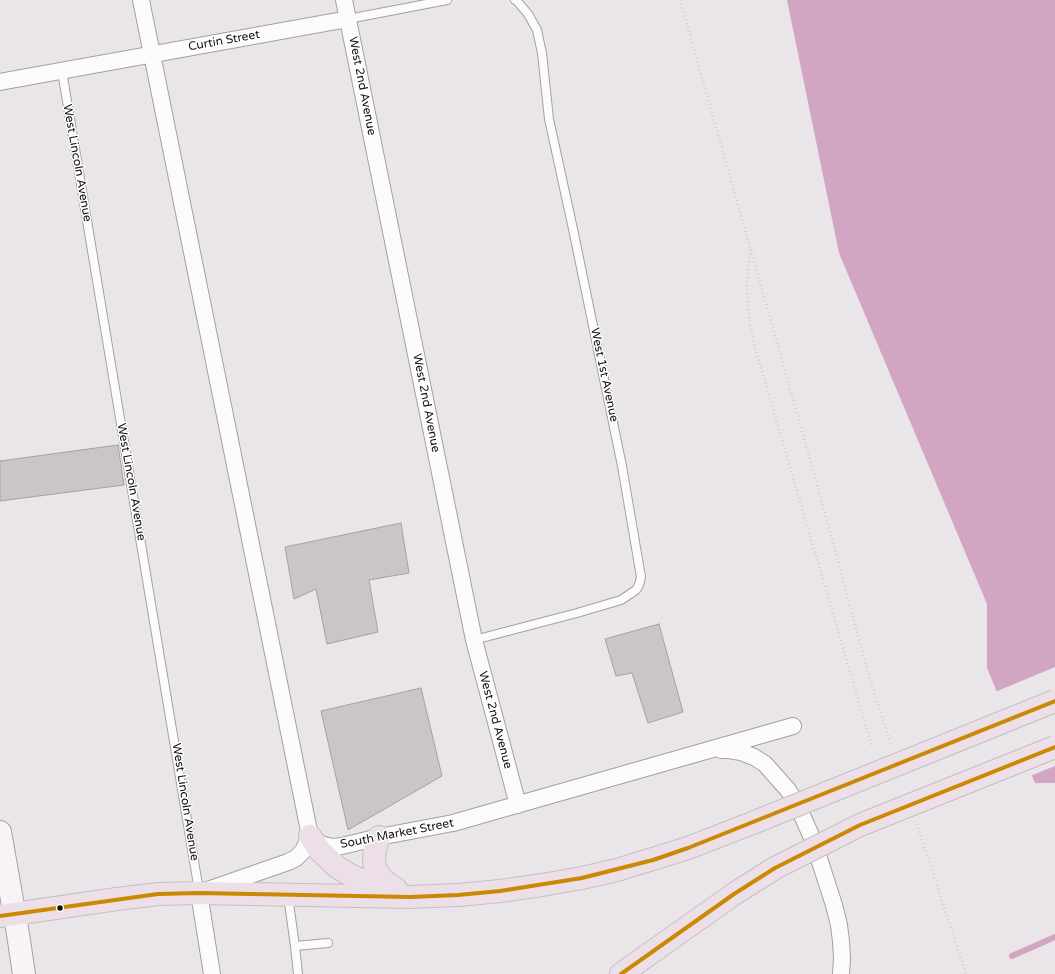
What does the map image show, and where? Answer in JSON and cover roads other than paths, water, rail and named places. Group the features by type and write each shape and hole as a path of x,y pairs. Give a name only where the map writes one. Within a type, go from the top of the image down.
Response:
{"highway":[{"path":"7,915 158,894 199,893 410,897 500,892 582,878 625,868 688,848 1055,701"},
{"path":"621,974 734,894 775,868 860,825 1055,747"},
{"path":"310,836 319,850 327,858 337,867 350,875 410,897"},
{"path":"379,837 375,850 375,868 382,879 390,886 410,897"}],"main road":[{"path":"0,832 7,915 24,974"}],"street":[{"path":"141,0 310,836 303,852 296,858 199,893 212,974"},
{"name":"West 2nd Avenue","path":"344,0 474,640 518,805"},
{"name":"Curtin Street","path":"0,82 62,72 348,18"},
{"name":"South Market Street","path":"310,836 317,842 333,847 452,824 793,726"},
{"name":"South Market Street","path":"711,750 729,750 741,752 754,757 765,764 788,790 797,804 813,840 834,905 841,941 841,974"}],"lane":[{"name":"Curtin Street","path":"348,18 447,0"},
{"name":"West 1st Avenue","path":"474,640 577,614 621,600 636,590 639,585 640,576 622,466 549,119 542,53 537,30 528,14 515,0"},
{"name":"West Lincoln Avenue","path":"62,72 199,893"},
{"path":"288,895 298,974"},
{"path":"294,946 328,944"}],"waterway":[{"path":"1012,956 1055,937"}]}
